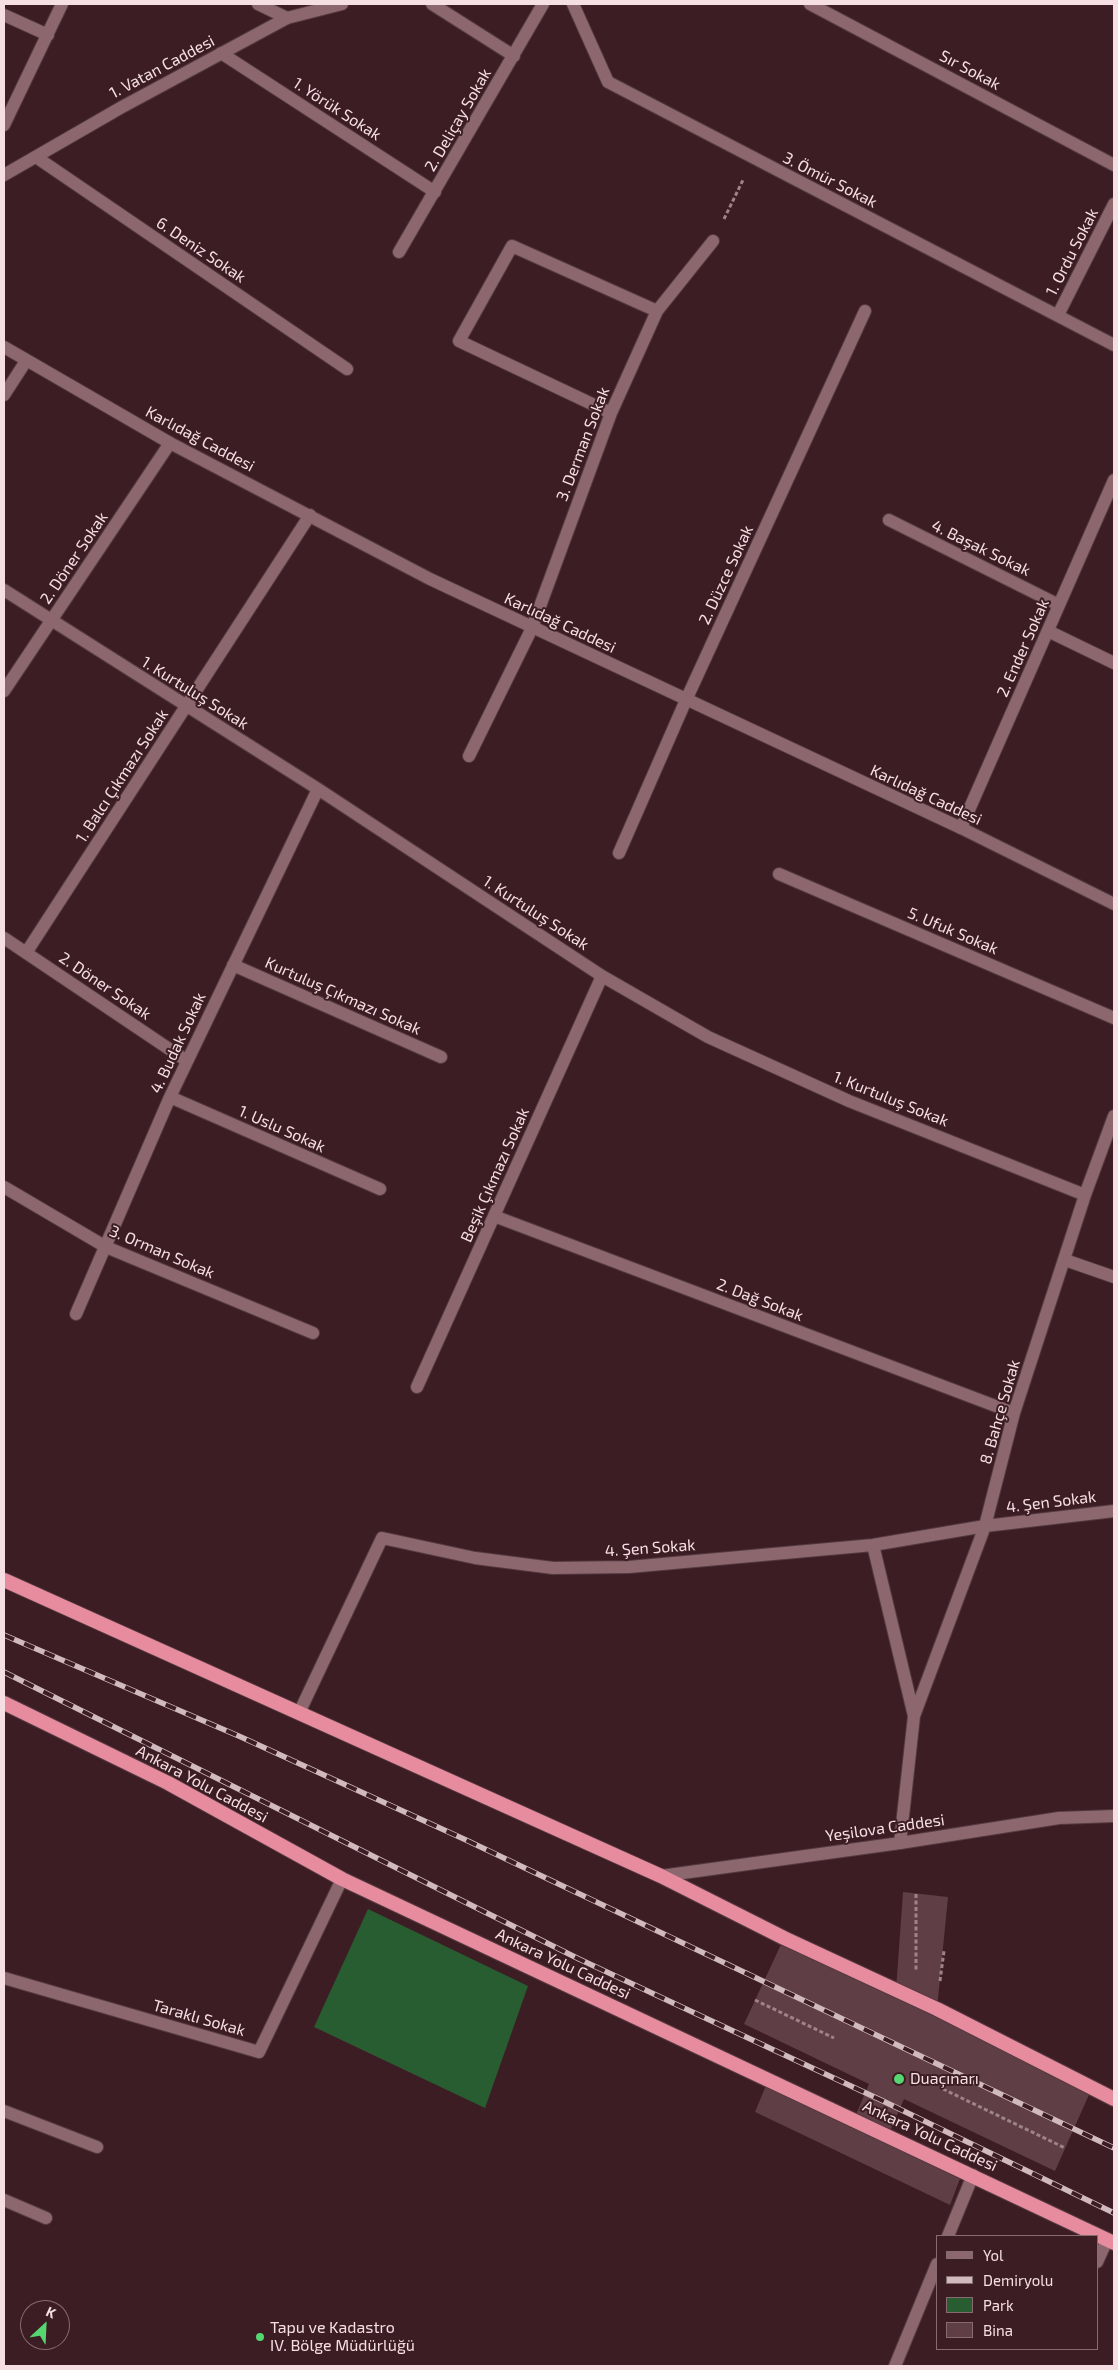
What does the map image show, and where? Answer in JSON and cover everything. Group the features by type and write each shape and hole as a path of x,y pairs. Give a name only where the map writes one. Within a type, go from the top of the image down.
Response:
{"highway":[{"path":"4,1580 661,1876 784,1938 937,2009 1114,2099"},
{"name":"Ankara Yolu Caddesi","path":"4,1703 168,1783 342,1879 973,2175 1096,2235"},
{"name":"Ankara Yolu Caddesi","path":"1098,2236 1110,2242"}],"street":[{"path":"4,126 62,4"},
{"path":"260,4 287,18"},
{"name":"1. Vatan Caddesi","path":"4,176 122,107 287,18 342,4"},
{"path":"432,4 514,56"},
{"name":"2. Deliçay Sokak","path":"399,252 543,4"},
{"name":"3. Ömür Sokak","path":"572,4 608,82 1114,345"},
{"name":"Sır Sokak","path":"810,4 1114,165"},
{"path":"4,15 48,35"},
{"name":"1. Yörük Sokak","path":"221,53 435,192"},
{"name":"6. Deniz Sokak","path":"36,157 347,370"},
{"name":"1. Ordu Sokak","path":"1058,315 1114,204"},
{"name":"3. Derman Sokak","path":"469,756 532,628 610,413 657,311 713,241"},
{"path":"610,413 459,341 512,246 657,311"},
{"name":"2. Düzce Sokak","path":"618,853 686,700 865,311"},
{"name":"Karlıdağ Caddesi","path":"4,347 170,443 430,579 961,828 1114,904"},
{"path":"4,395 26,361"},
{"name":"2. Döner Sokak","path":"4,691 170,443"},
{"name":"2. Ender Sokak","path":"961,828 1114,480"},
{"name":"1. Balcı Çıkmazı Sokak","path":"26,952 310,515"},
{"name":"4. Başak Sokak","path":"889,520 1059,605"},
{"name":"1. Kurtuluş Sokak","path":"4,590 318,790 602,976 708,1037 849,1101 1085,1195"},
{"path":"1048,631 1114,663"},
{"name":"4. Budak Sokak","path":"76,1314 187,1061 318,790"},
{"name":"5. Ufuk Sokak","path":"779,874 1114,1018"},
{"name":"2. Döner Sokak","path":"4,938 187,1061"},
{"name":"Kurtuluş Çıkmazı Sokak","path":"233,964 440,1057"},
{"name":"Beşik Çıkmazı Sokak","path":"417,1388 602,976"},
{"name":"1. Uslu Sokak","path":"170,1098 380,1190"},
{"name":"8. Bahçe Sokak","path":"900,1843 914,1716 985,1526 1014,1413 1085,1195 1114,1116"},
{"name":"3. Orman Sokak","path":"4,1187 106,1247 313,1333"},
{"name":"2. Dağ Sokak","path":"494,1216 1014,1413"},
{"path":"1065,1260 1114,1277"},
{"name":"4. Şen Sokak","path":"299,1713 382,1538 475,1558 553,1568 629,1567 873,1545 985,1526 1114,1511"},
{"name":"8. Bahçe Sokak","path":"873,1545 914,1716"},
{"name":"Yeşilova Caddesi","path":"661,1876 900,1843 1059,1818 1114,1816"},
{"name":"Taraklı Sokak","path":"4,1978 259,2052 342,1879"},
{"path":"4,2112 98,2147"},
{"path":"948,2235 973,2175"},
{"path":"4,2200 46,2218"},
{"path":"1098,2260 1110,2242"},
{"path":"895,2366 936,2266"}],"path":[{"path":"713,241 754,159"},
{"path":"916,1894 916,1974"},
{"path":"756,2000 834,2038"},
{"path":"943,2089 1065,2148"}],"green space":[{"path":"368,1909 528,1986 485,2108 314,2027"}],"building":[{"path":"903,1892 948,1897 937,2009 1092,2088 1055,2171 904,2099 886,2140 961,2176 950,2205 755,2112 767,2083 852,2124 869,2084 744,2024 784,1938 896,1990"}],"railway":[{"path":"4,1635 241,1737 466,1840 1114,2148"},
{"path":"4,1672 579,1959 883,2101 1114,2213"}],"place":[{"name":"Duaçınarı","path":"899,2079"},
{"name":"Tapu ve Kadastro IV. Bölge Müdürlüğü","path":"260,2337"}]}
